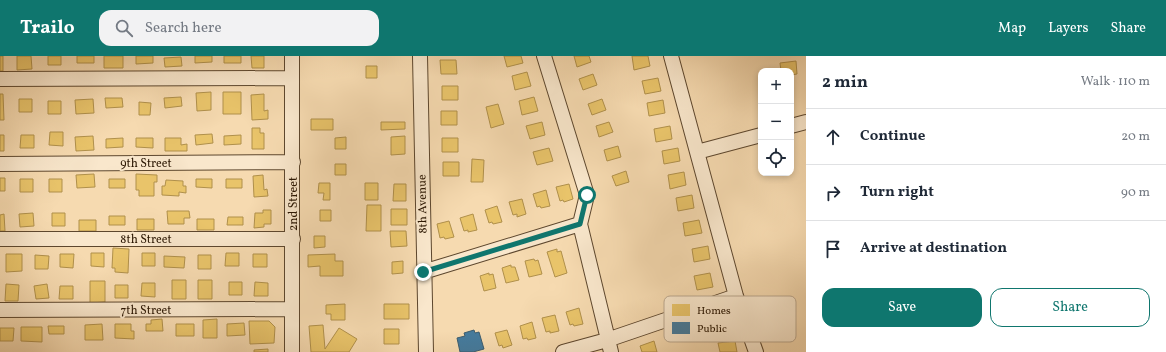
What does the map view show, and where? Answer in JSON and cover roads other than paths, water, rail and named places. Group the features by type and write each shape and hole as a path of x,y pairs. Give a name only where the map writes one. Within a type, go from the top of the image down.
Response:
{"street":[{"name":"2nd Street","path":"292,56 292,352"},
{"name":"8th Avenue","path":"420,56 423,272 426,352"},
{"path":"544,56 587,195 580,224 609,346"},
{"path":"671,56 736,296"},
{"path":"0,79 292,78"},
{"path":"794,125 806,122"},
{"path":"697,152 758,136"},
{"name":"9th Street","path":"0,164 293,162"},
{"path":"423,272 580,224"},
{"name":"8th Street","path":"0,239 293,238"},
{"name":"7th Street","path":"0,310 292,309"},
{"path":"563,352 609,346 664,324"},
{"path":"752,342 756,352"}]}
